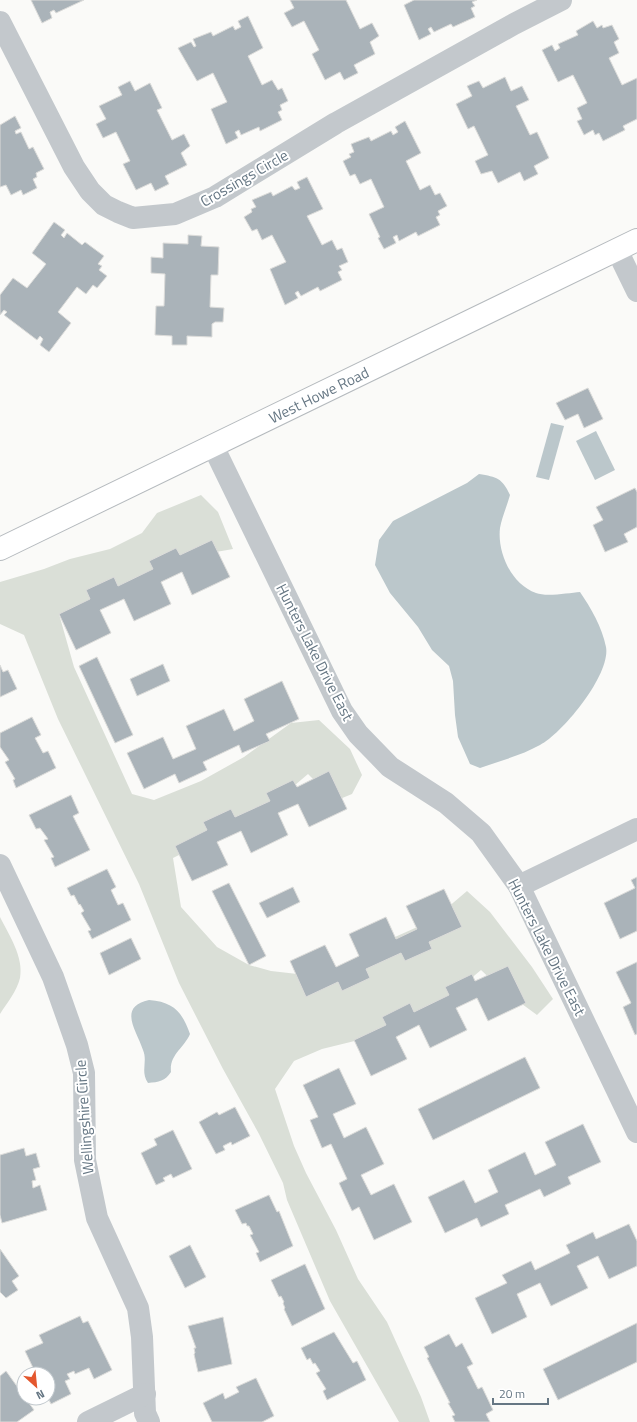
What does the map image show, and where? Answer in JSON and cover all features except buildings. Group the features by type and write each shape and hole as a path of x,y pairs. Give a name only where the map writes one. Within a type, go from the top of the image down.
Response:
{"main road":[{"name":"West Howe Road","path":"0,549 637,240"}],"street":[{"name":"Crossings Circle","path":"0,22 74,167 85,184 104,204 133,218 175,214 215,197 336,123 514,24 561,0"},
{"path":"617,250 637,291"},
{"name":"Hunters Lake Drive East","path":"213,446 342,711 358,734 390,767 446,803 471,822 482,833 519,886 637,1132"},
{"path":"519,886 637,830"},
{"name":"Wellingshire Circle","path":"0,864 53,976 78,1045 84,1073 85,1160 97,1218 138,1308 142,1337 145,1413 149,1422"},
{"path":"88,1422 144,1394"}],"shaded area":[{"path":"551,423 564,426 549,480 536,477"},
{"path":"596,431 615,470 595,480 576,441"},
{"path":"479,474 498,479 510,495 500,528 500,538 504,557 513,576 527,589 540,594 546,595 580,592 596,618 606,647 606,658 593,687 584,702 561,728 550,738 533,749 480,768 470,764 458,737 453,681 449,666 432,650 418,627 390,593 375,565 379,540 393,521 467,483"},
{"path":"201,495 218,512 233,549 199,555 93,604 59,614 74,667 132,794 154,800 201,781 244,757 291,723 319,720 350,749 362,775 352,794 335,801 308,774 261,814 173,858 181,907 217,947 249,965 271,971 324,977 377,945 433,920 467,891 490,912 532,967 553,999 537,1015 499,987 481,970 429,1014 379,1035 322,1049 294,1061 275,1089 294,1146 306,1173 336,1230 358,1279 387,1322 421,1397 430,1422 399,1422 330,1301 287,1200 283,1183 259,1134 223,1069 179,983 139,884 58,719 24,635 0,624 0,582 44,569 70,559 110,549 142,533 157,513"},
{"path":"0,917 15,946 21,970 17,988 0,1014"},
{"path":"149,1000 165,1003 176,1010 184,1020 190,1034 172,1061 171,1072 169,1075 161,1080 148,1083 144,1070 144,1054 134,1028 131,1014 139,1003"}]}
